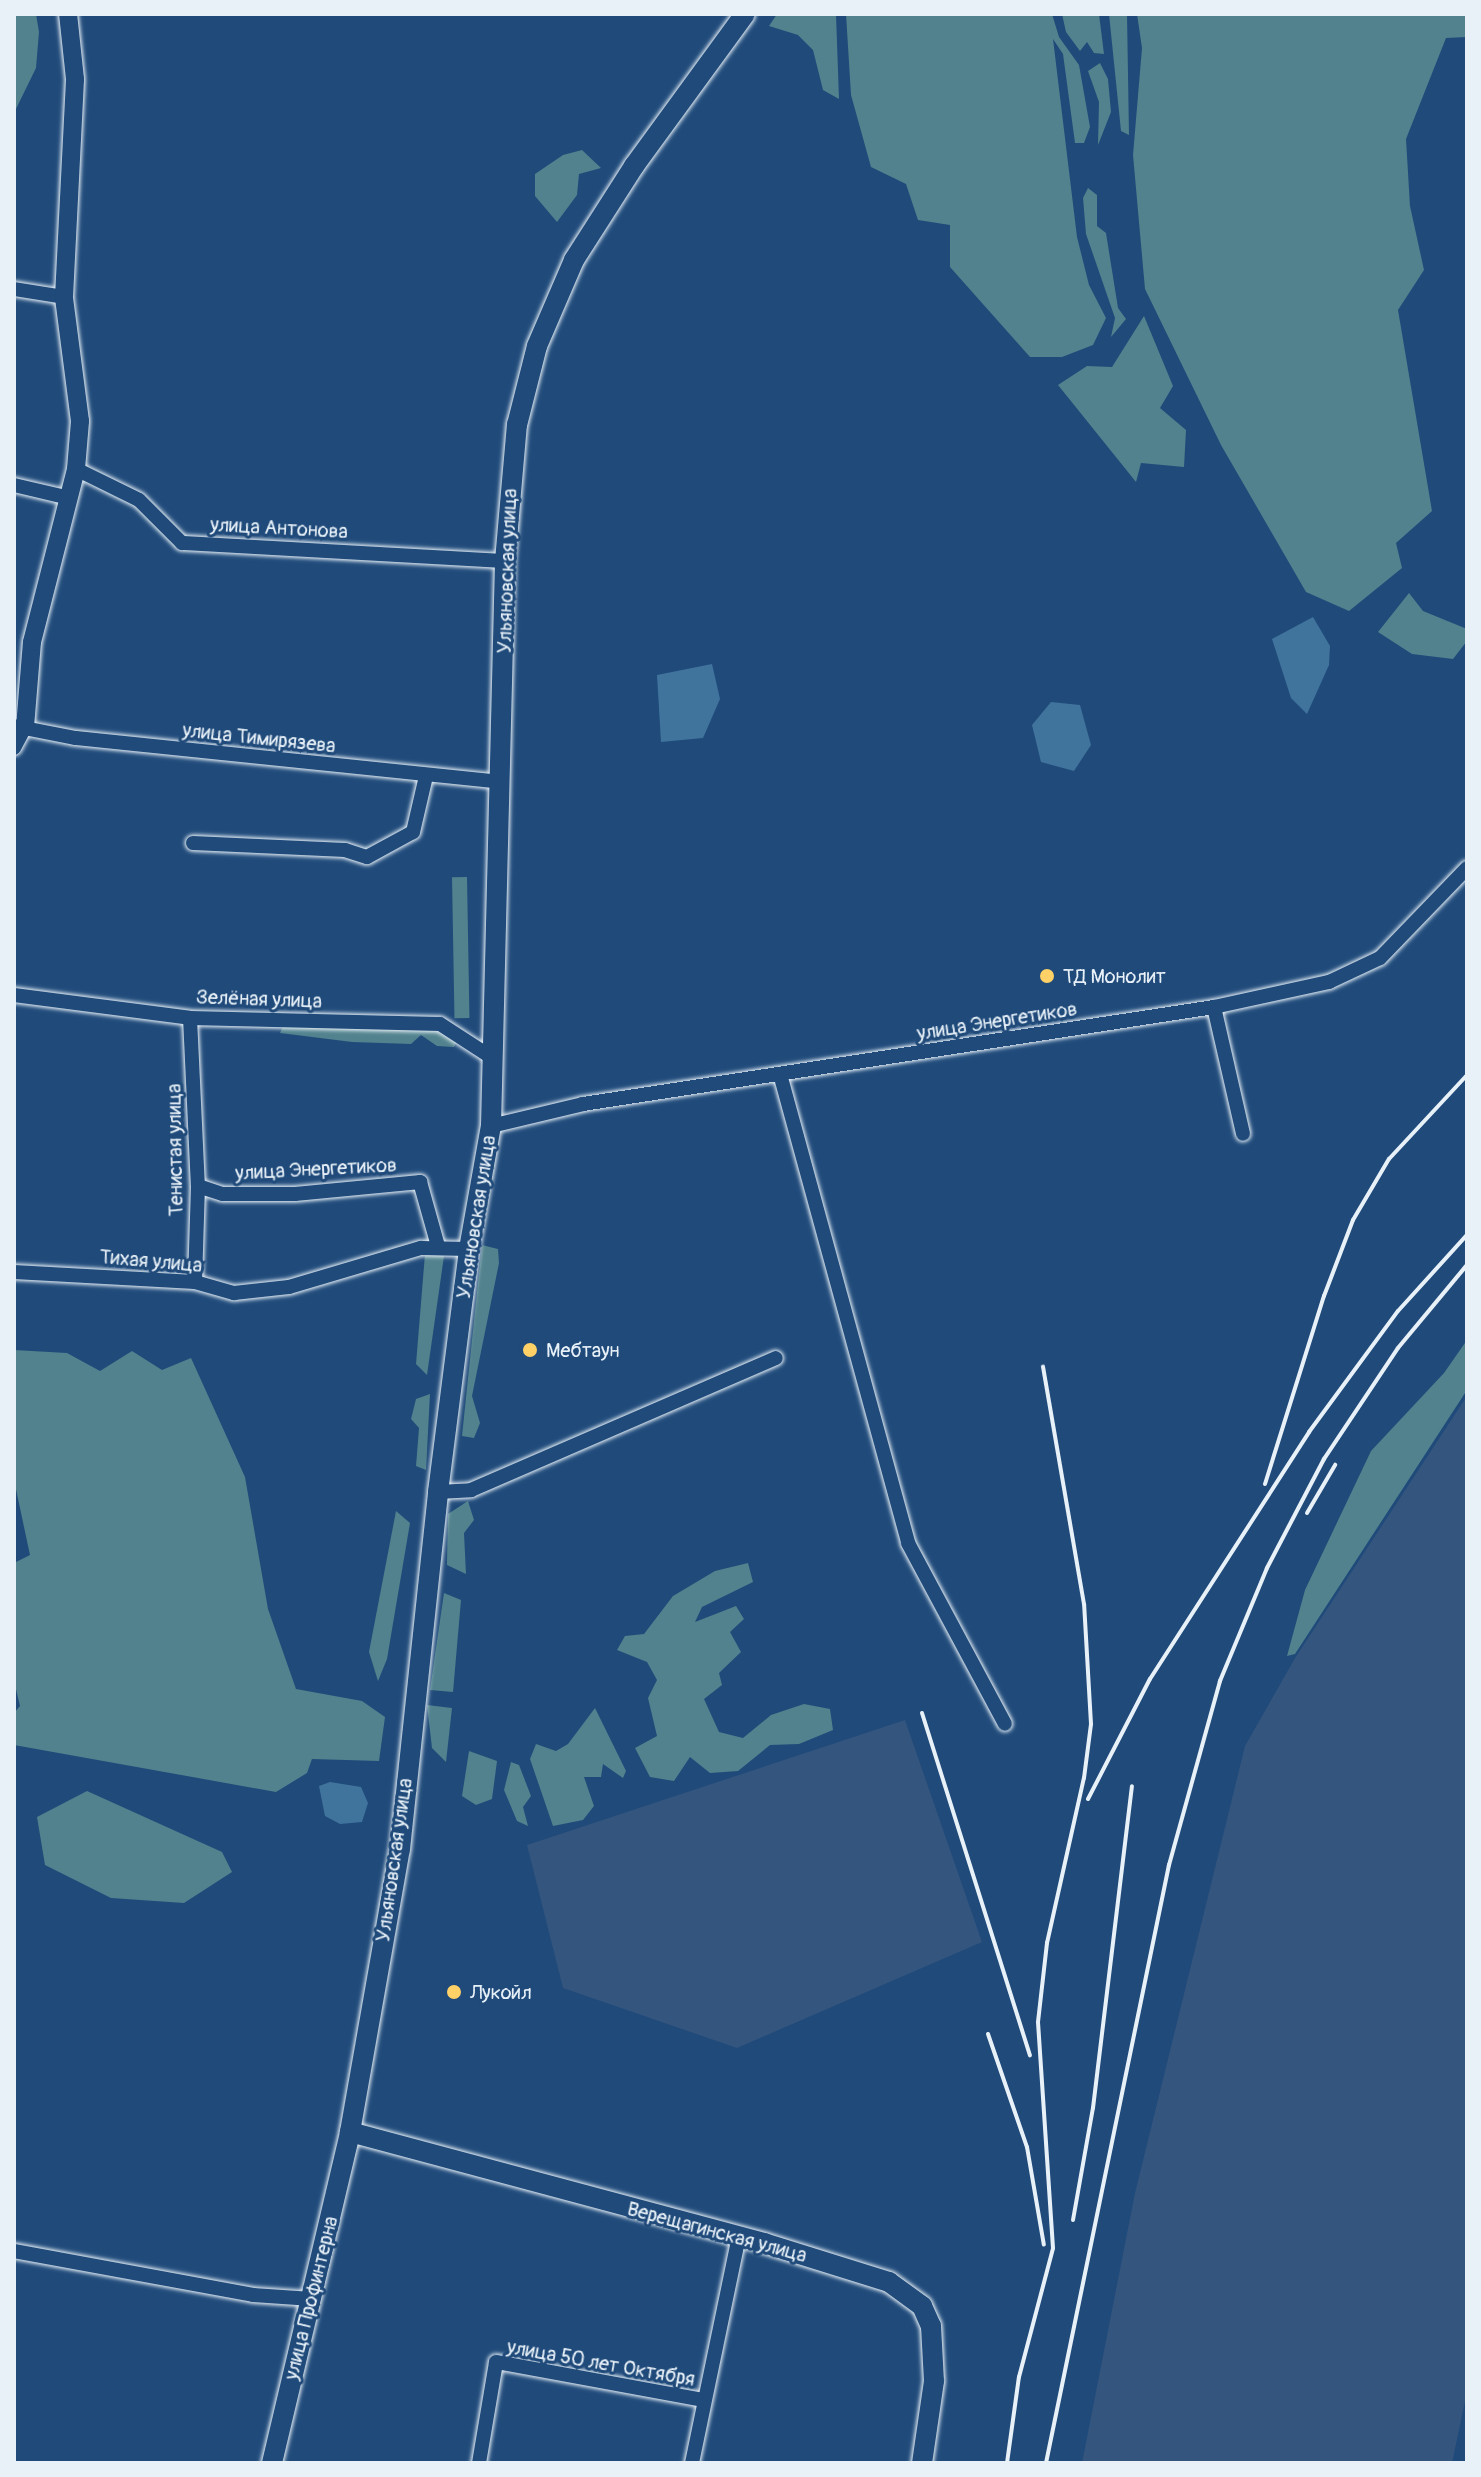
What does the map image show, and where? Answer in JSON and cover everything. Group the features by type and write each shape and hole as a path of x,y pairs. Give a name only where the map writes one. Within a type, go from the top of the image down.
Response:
{"main road":[{"name":"Ульяновская улица","path":"350,2132 400,1849 438,1492 469,1249 491,1126 505,561 517,425 555,301 574,260 634,166 745,14"},
{"name":"Верещагинская улица","path":"350,2132 739,2236 889,2282 922,2306 934,2349 922,2463"},
{"name":"улица Профинтерна","path":"272,2463 350,2132"}],"street":[{"path":"14,748 32,642 65,497 76,469 80,409 64,297 73,168 74,51 68,14"},
{"path":"14,289 64,297"},
{"name":"улица Антонова","path":"76,469 139,500 182,543 505,561"},
{"path":"14,485 65,497"},
{"name":"улица Тимирязева","path":"19,727 76,738 501,782"},
{"path":"193,843 345,850 367,857 413,832 426,776"},
{"name":"улица Энергетиков","path":"491,1126 583,1104 1214,1007 1329,982 1380,958 1467,868"},
{"name":"Зелёная улица","path":"14,995 190,1018 440,1024 494,1059"},
{"path":"1214,1007 1243,1134"},
{"name":"Тенистая улица","path":"190,1018 198,1186 195,1282"},
{"path":"780,1074 908,1543 1005,1724"},
{"name":"улица Энергетиков","path":"198,1186 223,1194 295,1194 420,1182 438,1246"},
{"name":"Тихая улица","path":"14,1272 195,1282 234,1293 289,1287 438,1246 469,1249"},
{"path":"438,1492 471,1490 776,1358"},
{"path":"692,2463 703,2400 716,2367 739,2236"},
{"path":"14,2251 253,2295 312,2299"},
{"name":"улица 50 лет Октября","path":"479,2463 496,2362 703,2400"}],"shaded area":[{"path":"1313,617 1330,646 1329,665 1307,714 1291,698 1272,639"},
{"path":"712,664 720,699 703,738 661,742 657,675"},
{"path":"1051,702 1080,705 1091,745 1074,771 1041,762 1032,725"},
{"path":"1467,1396 1467,2392 1452,2463 1082,2463 1135,2193 1245,1746 1295,1658"},
{"path":"905,1720 982,1942 737,2048 563,1988 527,1845"},
{"path":"330,1782 361,1787 368,1803 362,1822 340,1824 325,1816 319,1786"}],"green space":[{"path":"14,14 36,14 39,32 36,68 14,113"},
{"path":"777,14 836,14 839,99 823,90 813,50 798,35 769,26"},
{"path":"846,14 1052,14 1059,37 1079,65 1090,127 1084,143 1075,143 1063,54 1053,39 1077,237 1089,285 1106,318 1093,345 1062,357 1030,357 950,267 950,225 918,220 906,184 871,167 851,95"},
{"path":"1062,14 1099,14 1104,54 1094,53 1087,42 1080,51 1066,32"},
{"path":"1109,14 1127,14 1129,135 1121,131"},
{"path":"1137,14 1467,14 1467,37 1446,38 1406,139 1410,206 1424,270 1398,310 1432,511 1396,543 1402,568 1349,611 1306,592 1221,445 1145,289 1133,155 1142,48"},
{"path":"1100,63 1108,79 1111,112 1098,145 1099,102 1088,71"},
{"path":"582,150 601,168 579,174 577,195 557,222 535,196 535,174 563,155"},
{"path":"1088,188 1097,195 1097,226 1106,233 1118,308 1126,319 1111,337 1115,318 1086,234 1083,198"},
{"path":"1144,316 1173,386 1160,408 1186,430 1184,467 1141,463 1136,482 1058,385 1087,366 1112,367"},
{"path":"1409,593 1423,611 1467,629 1467,641 1453,659 1412,654 1378,632"},
{"path":"452,877 467,877 469,1018 454,1018"},
{"path":"284,1024 430,1028 457,1041 454,1047 437,1046 421,1035 411,1044 352,1042 280,1033"},
{"path":"482,1245 498,1249 499,1263 472,1396 480,1423 474,1438 462,1436"},
{"path":"425,1254 444,1256 427,1375 416,1364"},
{"path":"1467,1340 1467,1390 1295,1654 1287,1656 1305,1590 1371,1451 1444,1373"},
{"path":"14,1350 67,1353 100,1371 132,1351 162,1370 191,1358 245,1477 268,1609 296,1689 362,1701 385,1717 379,1761 312,1759 307,1773 276,1792 14,1745 14,1713 20,1706 14,1681 14,1563 30,1555 14,1480"},
{"path":"430,1394 426,1470 416,1466 419,1428 411,1419 416,1399"},
{"path":"468,1501 474,1520 464,1533 466,1574 447,1565 448,1514"},
{"path":"396,1511 410,1523 387,1659 378,1681 369,1652"},
{"path":"748,1563 753,1582 702,1607 695,1622 736,1606 744,1619 730,1632 741,1652 719,1673 722,1685 704,1699 719,1732 743,1738 771,1715 804,1704 830,1709 833,1730 799,1744 770,1745 738,1771 710,1773 690,1757 674,1781 650,1777 635,1748 657,1736 648,1698 657,1680 647,1662 617,1650 625,1636 644,1634 673,1596 715,1571"},
{"path":"444,1593 461,1600 453,1692 430,1690"},
{"path":"427,1705 452,1708 446,1762 432,1748"},
{"path":"595,1708 626,1771 623,1778 603,1764 601,1777 584,1777 594,1806 583,1820 553,1826 530,1759 536,1744 556,1751 568,1744"},
{"path":"469,1751 497,1761 492,1799 476,1805 462,1796"},
{"path":"511,1762 519,1765 531,1796 523,1807 528,1826 517,1821 504,1790"},
{"path":"87,1791 222,1852 232,1872 184,1903 111,1898 45,1865 37,1817"}],"railway":[{"path":"1265,1484 1324,1296 1353,1220 1389,1159 1467,1075"},
{"path":"1088,1799 1150,1679 1309,1432 1398,1311 1467,1235"},
{"path":"1046,2463 1169,1865 1220,1681 1267,1568 1324,1459 1398,1348 1467,1265"},
{"path":"1007,2463 1019,2377 1053,2248 1038,2022 1047,1943 1084,1778 1091,1724 1084,1604 1043,1367"},
{"path":"1307,1513 1335,1465"},
{"path":"922,1713 1030,2055"},
{"path":"1073,2220 1093,2108 1132,1786"},
{"path":"988,2034 1027,2147 1044,2245"}],"place":[{"name":"ТД Монолит","path":"1047,976"},
{"name":"Мебтаун","path":"530,1350"},
{"name":"Лукойл","path":"454,1992"}]}
